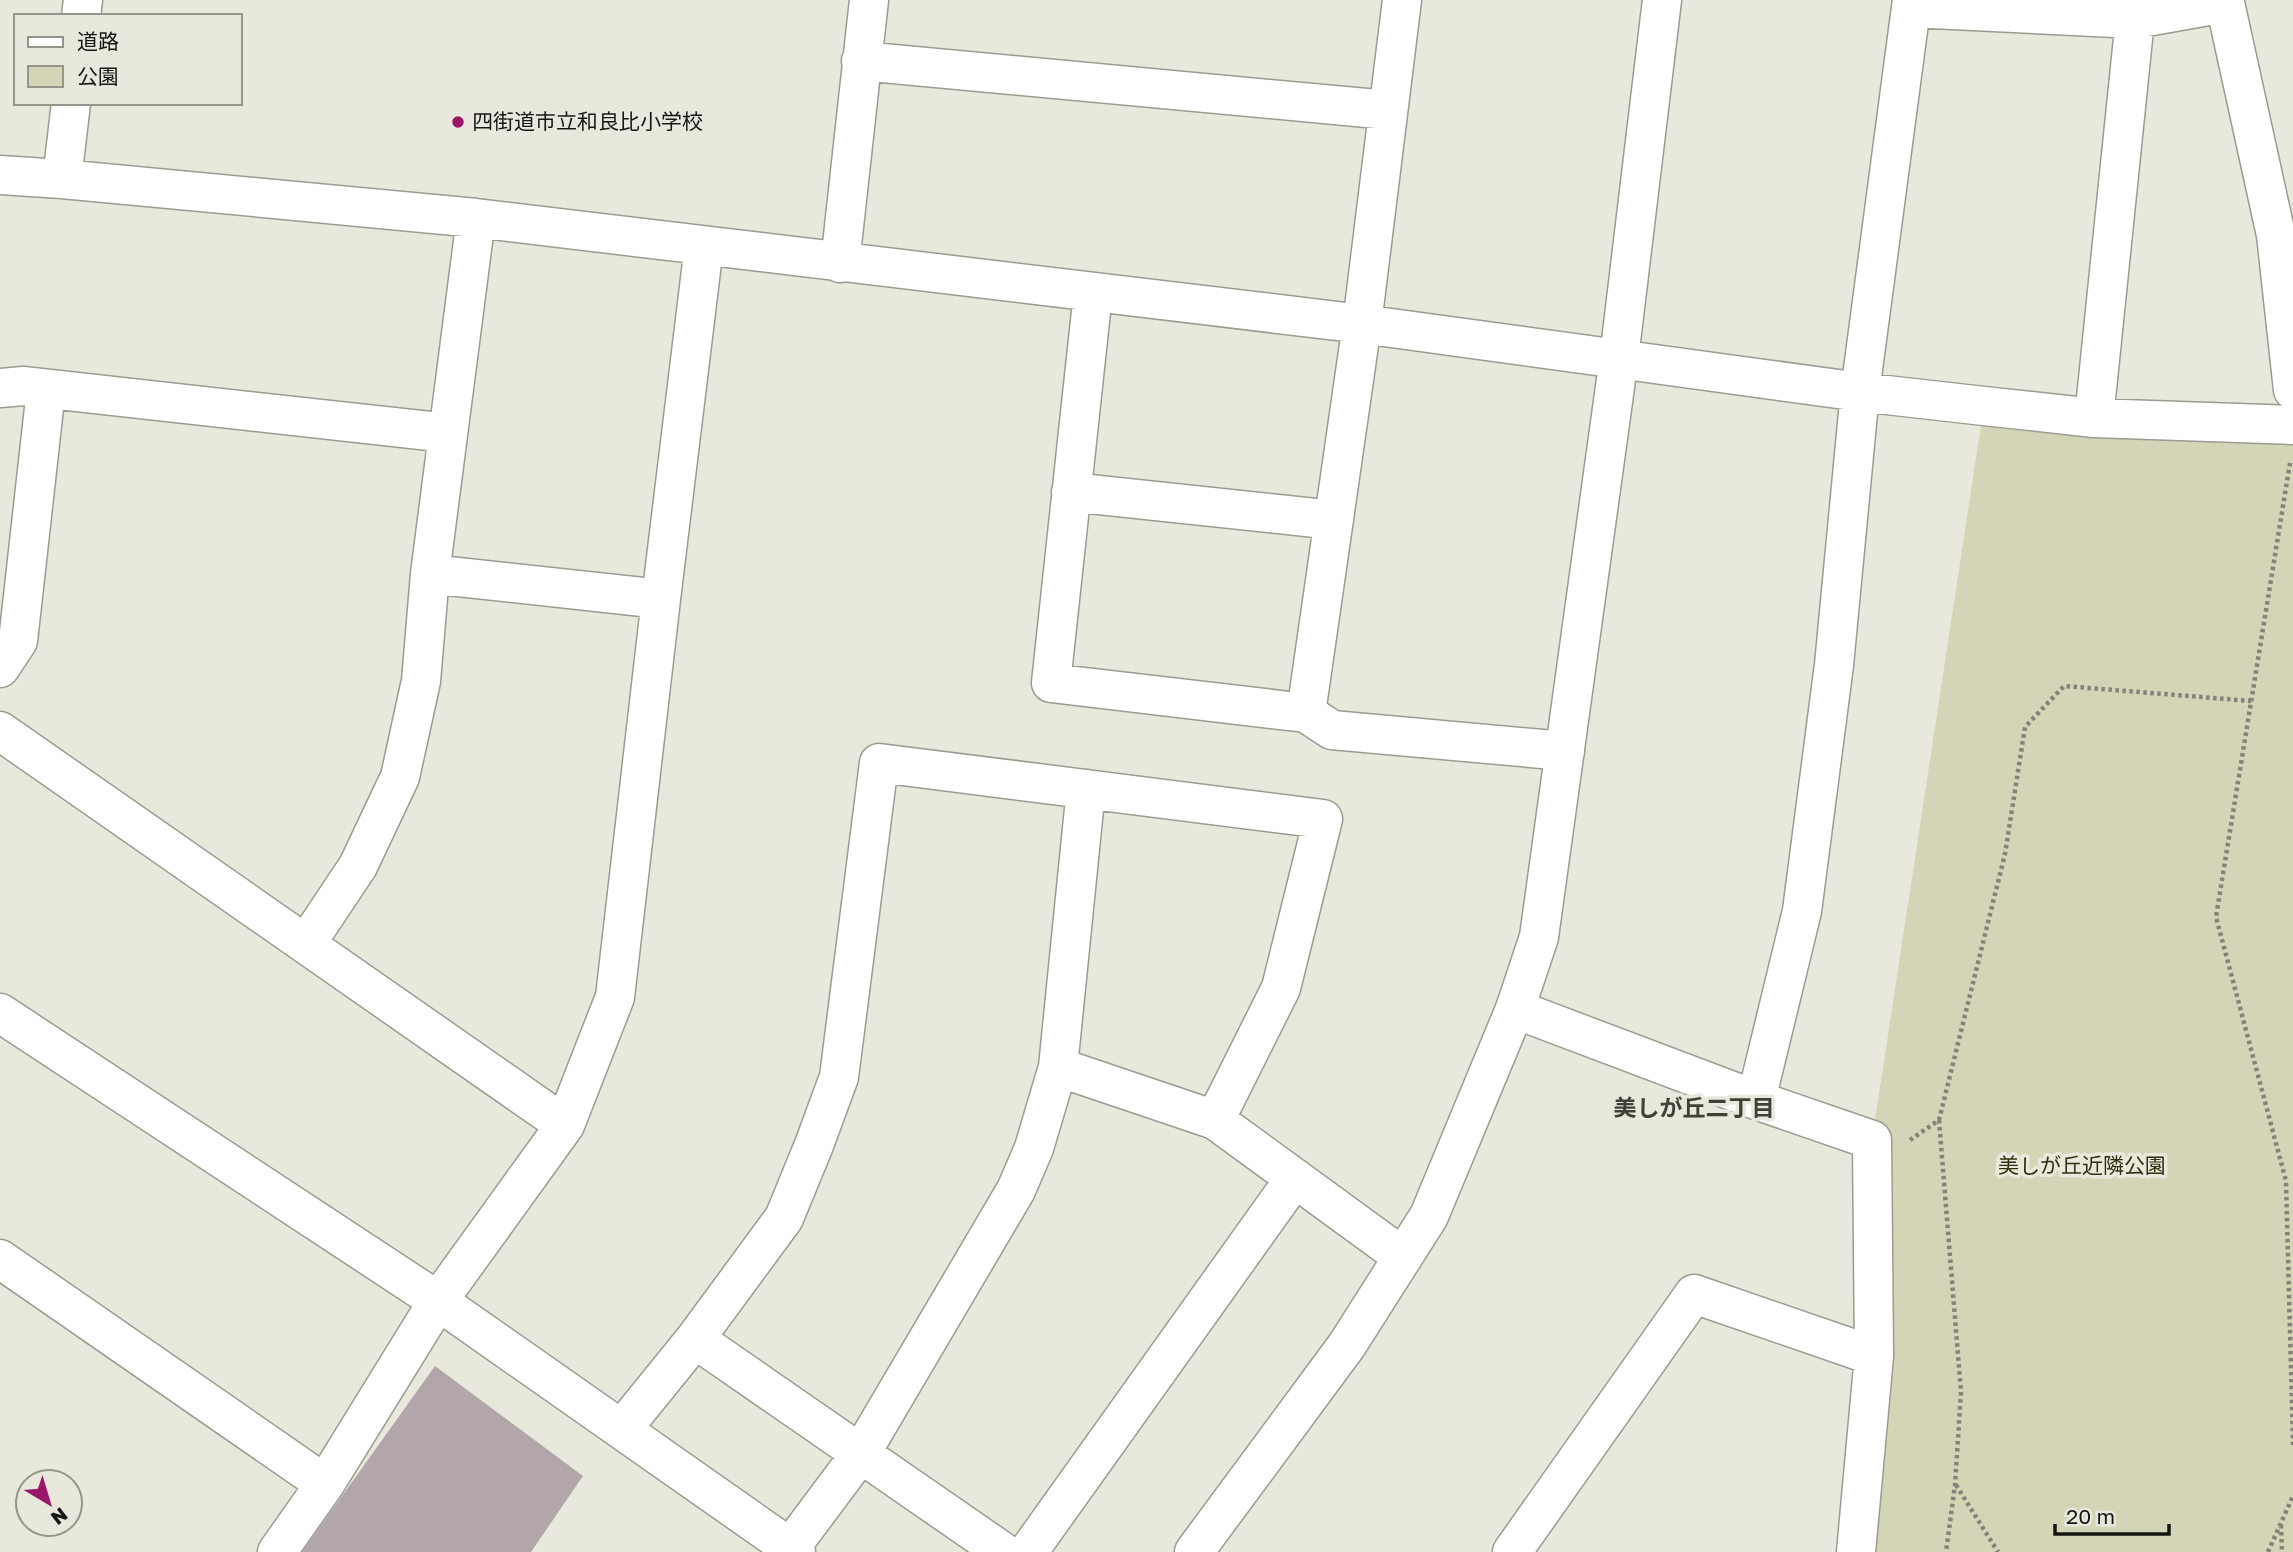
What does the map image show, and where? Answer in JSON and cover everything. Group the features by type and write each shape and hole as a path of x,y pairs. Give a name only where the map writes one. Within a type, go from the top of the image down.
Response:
{"street":[{"path":"839,263 869,0"},
{"path":"1306,713 1362,324 1402,0"},
{"path":"1194,1552 1348,1345 1429,1216 1515,1009 1539,937 1619,358 1662,0"},
{"path":"1756,1100 1802,911 1834,665 1860,392 1911,4 2135,19 2225,1 2284,234 2293,390"},
{"path":"2094,418 2135,19"},
{"path":"861,61 1388,110"},
{"path":"62,179 71,105"},
{"path":"0,176 62,179 476,218 1362,324 1860,392 2292,443"},
{"path":"306,944 358,866 400,777 421,681 430,574 476,218"},
{"path":"277,1552 325,1484 438,1301 565,1125 615,997 704,246"},
{"path":"1093,293 1051,683 1306,713 1332,730 1565,751"},
{"path":"0,388 23,386 448,433"},
{"path":"0,668 18,641 46,390"},
{"path":"1071,492 1334,520"},
{"path":"430,574 662,599"},
{"path":"0,731 565,1125"},
{"path":"622,1429 695,1339 783,1218 814,1145 839,1077 879,763 1323,819 1281,988 1215,1120"},
{"path":"0,1013 438,1301 793,1550 861,1453 1016,1190 1034,1149 1058,1067 1086,789"},
{"path":"1515,1009 1756,1100 1872,1140 1874,1356 1856,1552"},
{"path":"1058,1067 1215,1120 1403,1257"},
{"path":"1028,1552 1295,1178"},
{"path":"0,1259 325,1484"},
{"path":"1524,1548 1694,1294 1874,1356"},
{"path":"695,1339 1003,1552"}],"path":[{"path":"2292,443 2216,917 2286,1181 2293,1445"},
{"path":"1946,1552 1955,1485 1961,1392 1939,1119 2005,854 2025,727 2064,686 2251,701"},
{"path":"1872,1166 1939,1119"},
{"path":"1955,1485 1998,1552"},
{"path":"2268,1552 2293,1496"},
{"path":"2281,1524 2282,1552"}],"green space":[{"name":"美しが丘近隣公園","path":"1984,406 2293,425 2293,1552 1856,1552 1872,1140"}],"building":[{"path":"435,1366 583,1476 531,1552 302,1552"}],"place":[{"name":"四街道市立和良比小学校","path":"458,122"}],"district":[{"name":"美しが丘二丁目","path":"1694,1108"}]}
